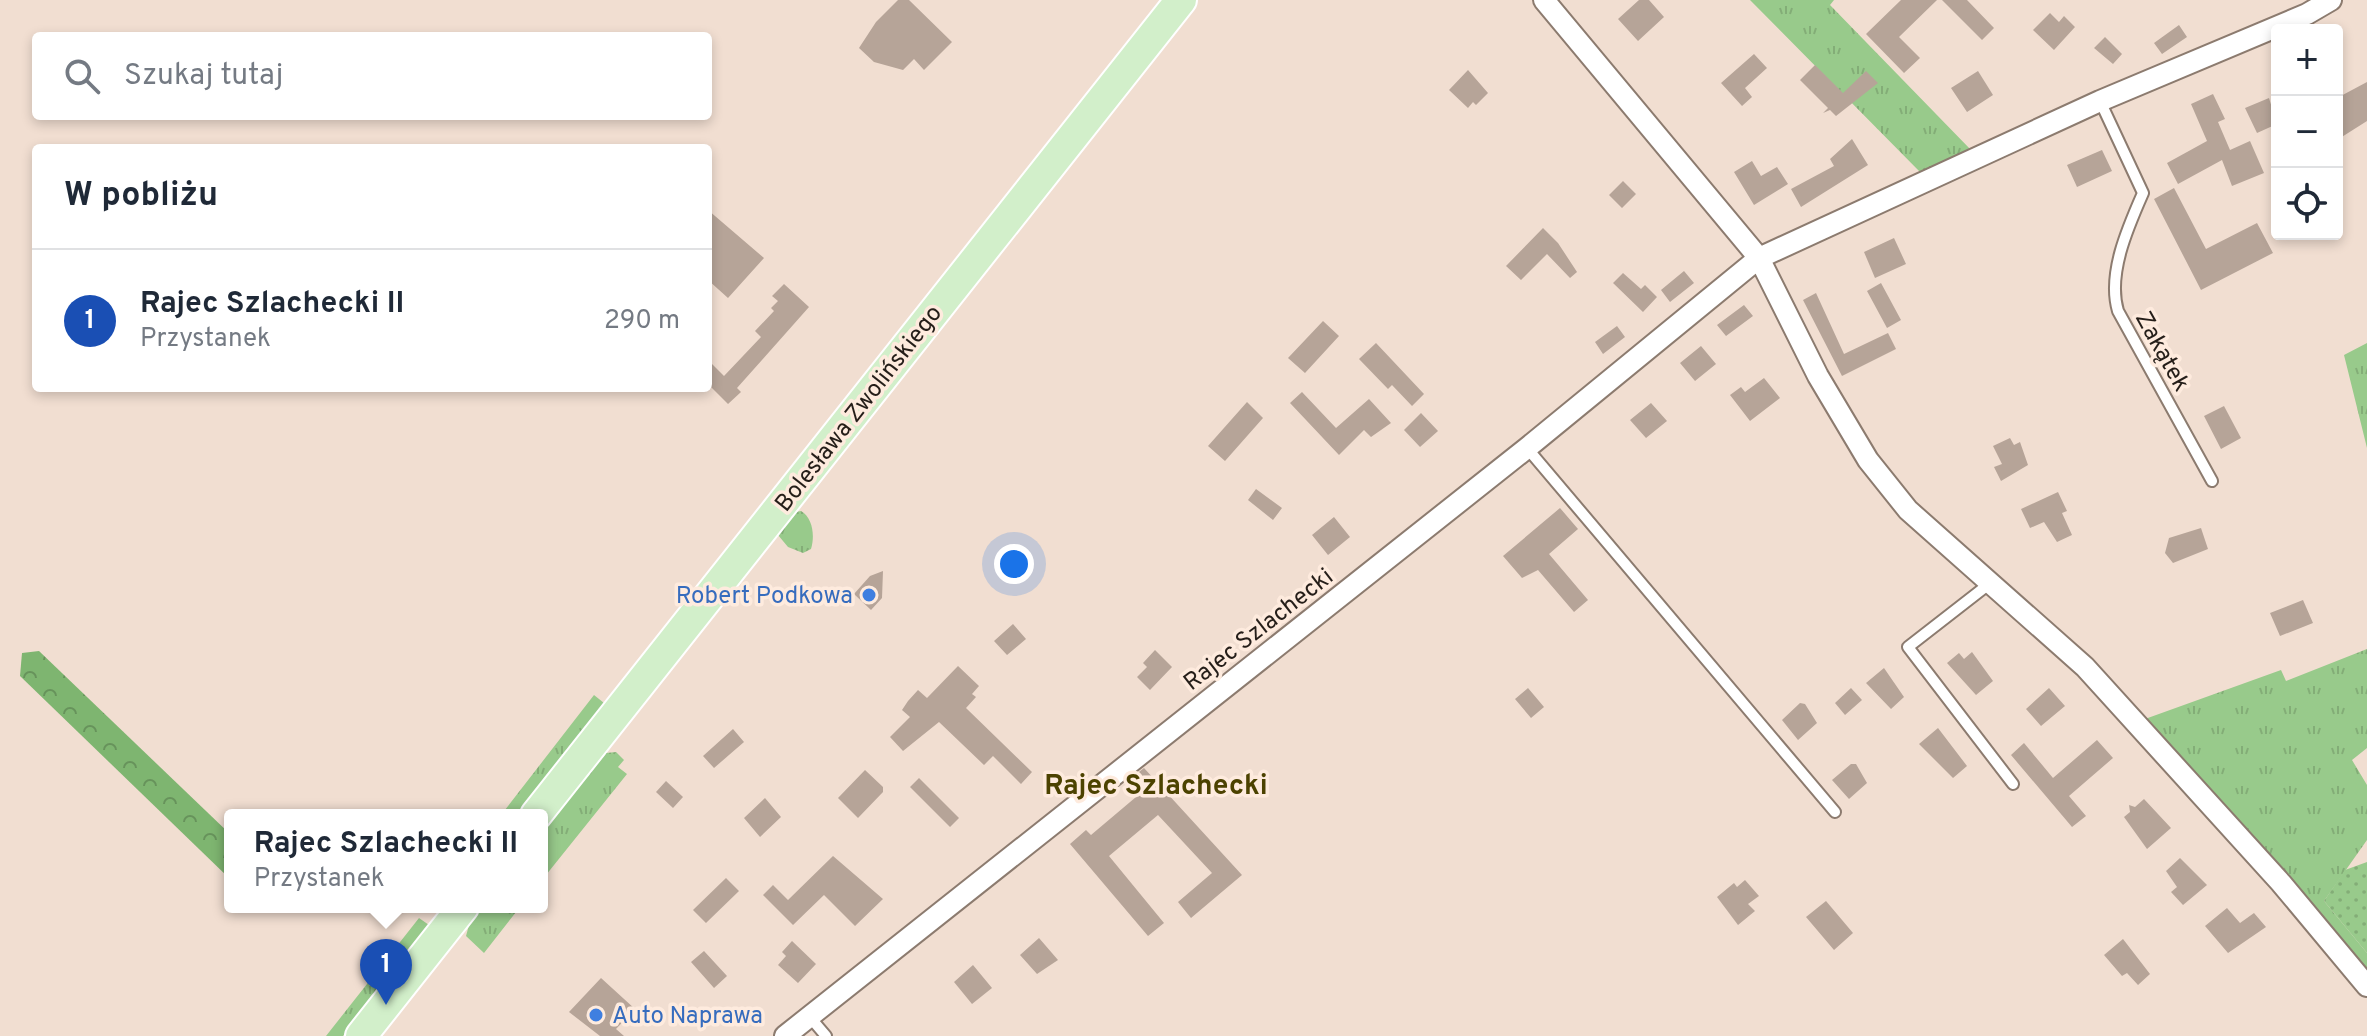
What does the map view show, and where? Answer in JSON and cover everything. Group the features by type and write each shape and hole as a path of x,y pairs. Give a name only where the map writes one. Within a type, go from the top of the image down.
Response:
{"main road":[{"name":"Bolesława Zwolińskiego","path":"541,809 1181,0"},
{"path":"361,1036 458,913"}],"street":[{"path":"1544,0 1759,258 1818,376 1868,460 1908,510 2085,667 2281,883 2367,986"},
{"name":"Rajec Szlachecki","path":"785,1036 1527,448 1759,258 2100,101 2307,14 2331,0"}],"lane":[{"name":"Zakątek","path":"2100,101 2143,193 2114,278 2113,295 2118,311 2212,481"},
{"path":"1527,448 1835,812"},
{"path":"1989,584 1908,647 2013,784"},
{"path":"809,1016 826,1036"}],"green space":[{"path":"1750,0 1834,0 1830,5 1971,150 1920,172"},
{"path":"2367,343 2367,448 2344,355"},
{"path":"801,511 808,518 813,533 811,549 803,553 788,547 778,535 795,512"},
{"path":"2367,649 2367,748 2352,760 2367,785 2367,840 2324,901 2367,953 2367,971 2145,719 2281,670 2286,681"},
{"path":"39,651 224,828 224,873 20,676 22,653"},
{"path":"594,695 604,703 522,809 506,809"},
{"path":"616,752 624,760 618,767 627,774 548,873 548,826 606,753"},
{"path":"2367,862 2367,953 2324,901 2345,870"},
{"path":"478,913 515,913 484,953 466,936 469,925"},
{"path":"419,918 429,925 343,1036 326,1036"}],"building":[{"path":"898,0 909,0 952,42 924,70 914,59 903,70 874,62 859,48 876,22"},
{"path":"1639,0 1649,0 1664,17 1638,41 1618,19"},
{"path":"1901,0 1937,0 1899,37 1920,58 1904,73 1866,34"},
{"path":"1942,0 1967,0 1994,28 1982,40"},
{"path":"2050,13 2059,22 2064,16 2075,27 2054,50 2033,30"},
{"path":"2179,25 2187,37 2162,54 2154,43"},
{"path":"2105,37 2122,54 2113,64 2094,48"},
{"path":"1754,54 1767,68 1745,88 1752,97 1742,106 1721,83"},
{"path":"1815,65 1843,93 1866,71 1878,83 1836,116 1830,110 1823,113 1828,108 1800,80"},
{"path":"1468,70 1488,93 1468,108 1449,90"},
{"path":"1978,71 1993,95 1967,112 1951,88"},
{"path":"2367,82 2367,121 2343,136 2343,96"},
{"path":"2213,94 2225,119 2218,122 2230,150 2250,141 2264,173 2232,186 2222,160 2178,184 2167,163 2207,141 2191,104"},
{"path":"2269,98 2271,127 2257,133 2245,108"},
{"path":"1852,139 1868,165 1801,207 1791,189 1834,166 1830,159"},
{"path":"2102,150 2112,171 2077,187 2067,165"},
{"path":"1752,161 1761,176 1777,167 1788,184 1754,205 1734,172"},
{"path":"1623,181 1636,194 1622,208 1609,195"},
{"path":"2174,188 2206,249 2257,223 2273,253 2201,290 2154,199"},
{"path":"712,213 764,258 728,298 712,284"},
{"path":"1543,228 1558,243 1577,272 1570,278 1547,254 1521,280 1506,266"},
{"path":"1894,238 1906,264 1875,278 1864,252"},
{"path":"1684,271 1694,283 1670,302 1661,290"},
{"path":"1623,273 1641,289 1645,285 1657,297 1643,312 1613,283"},
{"path":"1881,283 1901,320 1887,328 1867,291"},
{"path":"784,284 809,307 737,388 741,392 728,404 712,388 712,364 724,376 761,337 755,331 774,311 771,308 778,301 772,296"},
{"path":"1816,293 1844,354 1888,333 1896,349 1842,376 1803,300"},
{"path":"1744,305 1753,316 1726,336 1717,325"},
{"path":"1323,321 1339,336 1305,373 1288,358"},
{"path":"1617,326 1625,337 1603,354 1595,342"},
{"path":"1376,343 1424,394 1412,406 1392,385 1388,389 1359,359"},
{"path":"1701,346 1716,364 1695,381 1680,363"},
{"path":"1764,378 1780,398 1750,421 1730,395 1741,387 1745,392"},
{"path":"1302,392 1336,428 1369,399 1391,423 1371,437 1364,430 1339,455 1290,403"},
{"path":"1247,402 1263,418 1225,461 1208,446"},
{"path":"1651,403 1667,421 1646,438 1630,420"},
{"path":"2224,406 2241,438 2221,449 2204,416"},
{"path":"1421,413 1438,431 1420,447 1404,430"},
{"path":"2010,438 2014,445 2020,442 2028,465 2001,481 1994,467 2002,464 1993,446"},
{"path":"1256,489 1282,508 1273,520 1248,500"},
{"path":"2058,492 2067,511 2062,513 2072,535 2057,542 2044,522 2030,528 2021,509"},
{"path":"1560,508 1578,529 1549,554 1588,600 1574,612 1538,570 1522,578 1503,556"},
{"path":"1334,517 1350,537 1328,555 1312,535"},
{"path":"2201,528 2208,549 2173,563 2165,553 2169,538"},
{"name":"Robert Podkowa","path":"883,571 882,598 871,610 854,594 870,576"},
{"path":"2303,600 2313,623 2280,636 2270,613"},
{"path":"1013,624 1026,639 1007,655 994,641"},
{"path":"1155,650 1172,667 1150,690 1137,677 1147,667 1143,663"},
{"path":"1972,652 1993,681 1976,695 1947,663 1959,653 1964,659"},
{"path":"958,666 979,686 972,694 976,697 966,708 1032,772 1021,784 993,756 984,765 939,722 903,751 890,737 910,717 902,710 918,690 927,698"},
{"path":"1884,668 1904,697 1891,709 1866,683"},
{"path":"1528,688 1544,707 1531,718 1515,699"},
{"path":"1851,688 1862,700 1845,715 1835,703"},
{"path":"2049,688 2065,706 2041,726 2026,709"},
{"path":"1800,703 1805,704 1817,723 1798,740 1782,720"},
{"path":"1938,728 1967,766 1953,778 1919,744"},
{"path":"733,729 744,742 714,768 703,756"},
{"path":"2097,740 2113,758 2069,796 2086,816 2072,827 2011,755 2024,743 2053,778"},
{"path":"1851,764 1856,764 1867,783 1849,799 1832,780"},
{"path":"1144,768 1242,875 1191,918 1178,902 1212,873 1158,815 1109,856 1164,923 1148,936 1070,844 1086,830 1091,835 1136,797 1125,783"},
{"path":"865,770 883,787 883,792 858,818 838,798"},
{"path":"919,778 959,818 950,827 910,787"},
{"path":"666,781 683,797 673,808 656,792"},
{"path":"765,798 781,817 760,837 744,818"},
{"path":"2144,799 2171,828 2147,849 2124,817 2130,812 2129,805 2135,807"},
{"path":"833,856 883,899 855,926 824,895 793,925 763,895 773,885 788,900"},
{"path":"2180,858 2207,885 2183,905 2171,892 2177,887 2166,871"},
{"path":"726,878 739,891 706,923 693,910"},
{"path":"1745,880 1759,896 1748,904 1755,911 1738,925 1717,897 1734,883 1737,887"},
{"path":"1826,901 1853,933 1834,950 1806,917"},
{"path":"2227,908 2240,923 2254,913 2266,927 2228,953 2205,926"},
{"path":"1039,938 1058,960 1037,974 1020,955"},
{"path":"2123,939 2150,974 2138,985 2127,973 2122,976 2104,955"},
{"path":"792,941 816,964 798,983 778,965 786,956 782,952"},
{"path":"704,951 727,976 714,988 691,962"},
{"path":"973,965 992,988 972,1004 954,982"},
{"path":"601,978 635,1009 616,1029 624,1036 600,1036 569,1012"}],"place":[{"name":"Robert Podkowa","path":"869,595"},
{"name":"Rajec Szlachecki II","path":"386,1005"},
{"name":"Auto Naprawa","path":"596,1015"}],"district":[{"name":"Rajec Szlachecki","path":"1156,784"}]}
